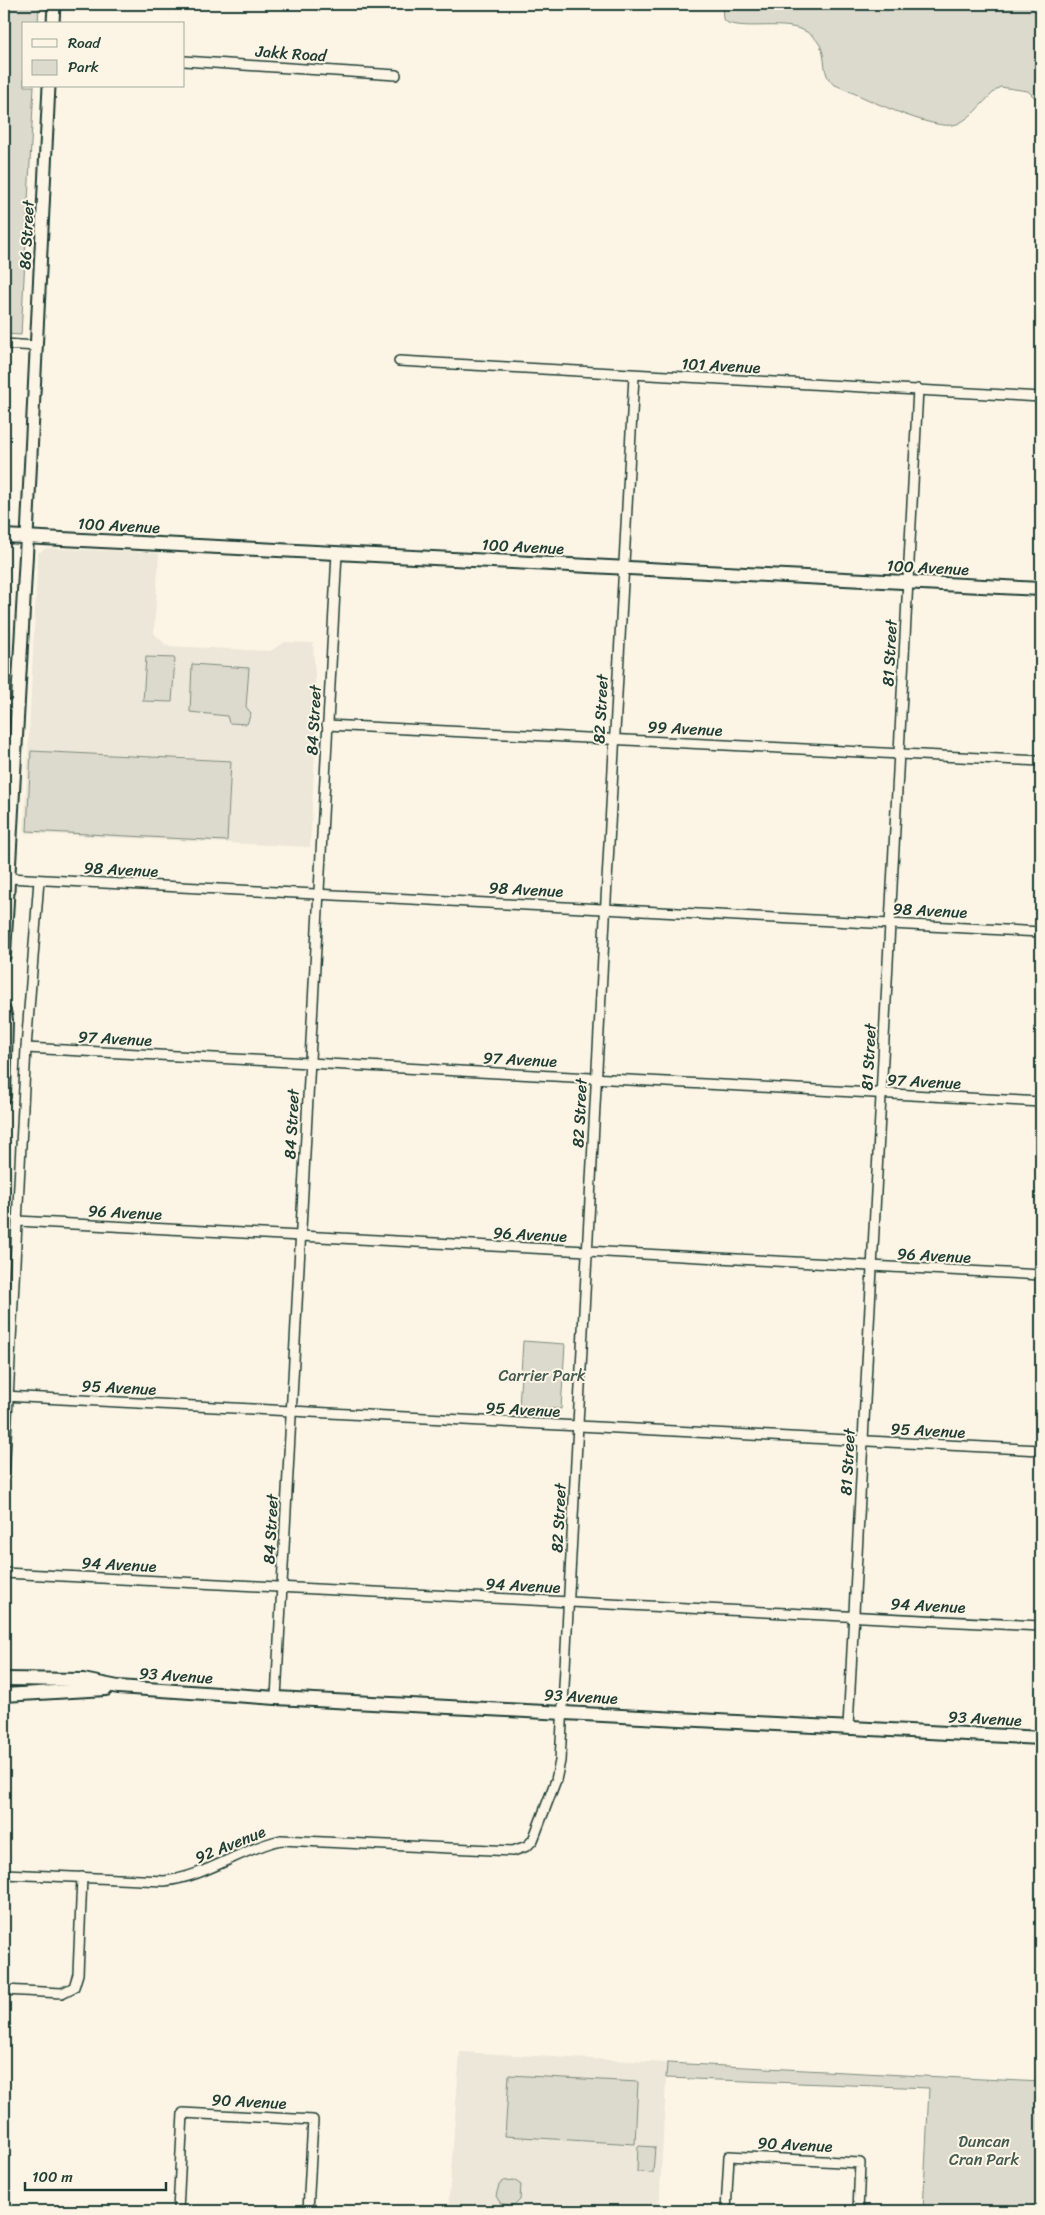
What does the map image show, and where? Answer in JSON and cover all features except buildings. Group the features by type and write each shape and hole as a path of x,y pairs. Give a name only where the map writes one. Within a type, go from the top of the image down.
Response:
{"main road":[{"name":"100 Avenue","path":"4,536 1041,589"},
{"name":"86 Street","path":"4,955 8,878 10,705 27,537"},
{"path":"4,1010 6,1020 4,1096"},
{"name":"93 Avenue","path":"4,1679 82,1680 118,1688"},
{"name":"93 Avenue","path":"4,1694 118,1688 1041,1738"}],"street":[{"path":"53,22 54,4"},
{"name":"Jakk Road","path":"185,61 396,75"},
{"name":"86 Street","path":"27,537 50,88"},
{"path":"4,344 37,346"},
{"name":"101 Avenue","path":"399,361 634,376 1041,397"},
{"name":"82 Street","path":"527,1846 533,1840 558,1771 569,1603 613,739 634,376"},
{"name":"81 Street","path":"848,1727 918,390"},
{"name":"84 Street","path":"276,1698 337,553"},
{"name":"99 Avenue","path":"327,724 1041,761"},
{"name":"98 Avenue","path":"8,878 1041,932"},
{"path":"4,1478 6,1396 26,1048 39,880"},
{"name":"97 Avenue","path":"26,1048 1041,1102"},
{"name":"96 Avenue","path":"17,1221 1041,1275"},
{"name":"95 Avenue","path":"6,1396 1041,1450"},
{"name":"94 Avenue","path":"4,1573 1041,1626"},
{"name":"92 Avenue","path":"4,1874 176,1880 196,1874 261,1846 281,1840 503,1850 520,1850 527,1846"},
{"path":"4,1990 62,1992 74,1987 78,1974 82,1877"},
{"name":"90 Avenue","path":"178,2211 182,2113 314,2120 308,2211"},
{"name":"90 Avenue","path":"726,2211 729,2156 860,2163 858,2211"}],"shaded area":[{"path":"47,548 159,553 154,633 167,646 270,651 285,642 313,643 317,710 310,847 24,833 38,553"},
{"path":"460,2052 667,2063 659,2211 448,2211"}],"green space":[{"path":"4,4 39,4 38,22 22,22 22,88 34,88 21,335 4,334"},
{"path":"722,4 1041,4 1041,104 1028,91 1000,87 969,117 957,124 946,125 914,118 833,84 825,70 820,45 812,36 802,30 790,27 728,23 723,19"},
{"path":"146,657 175,658 172,702 143,701"},
{"path":"192,664 249,668 246,707 251,713 247,724 229,723 227,716 190,712"},
{"path":"31,751 231,761 227,841 27,831"},
{"name":"Carrier Park","path":"523,1341 565,1344 561,1409 519,1407"},
{"name":"Duncan Cran Park","path":"667,2063 1041,2082 1041,2211 923,2211 929,2088 666,2078"},
{"path":"509,2075 638,2082 635,2144 505,2136"},
{"path":"638,2146 655,2147 653,2173 637,2172"},
{"path":"514,2180 521,2185 520,2199 514,2205 501,2204 496,2196 499,2185 504,2181"}]}
